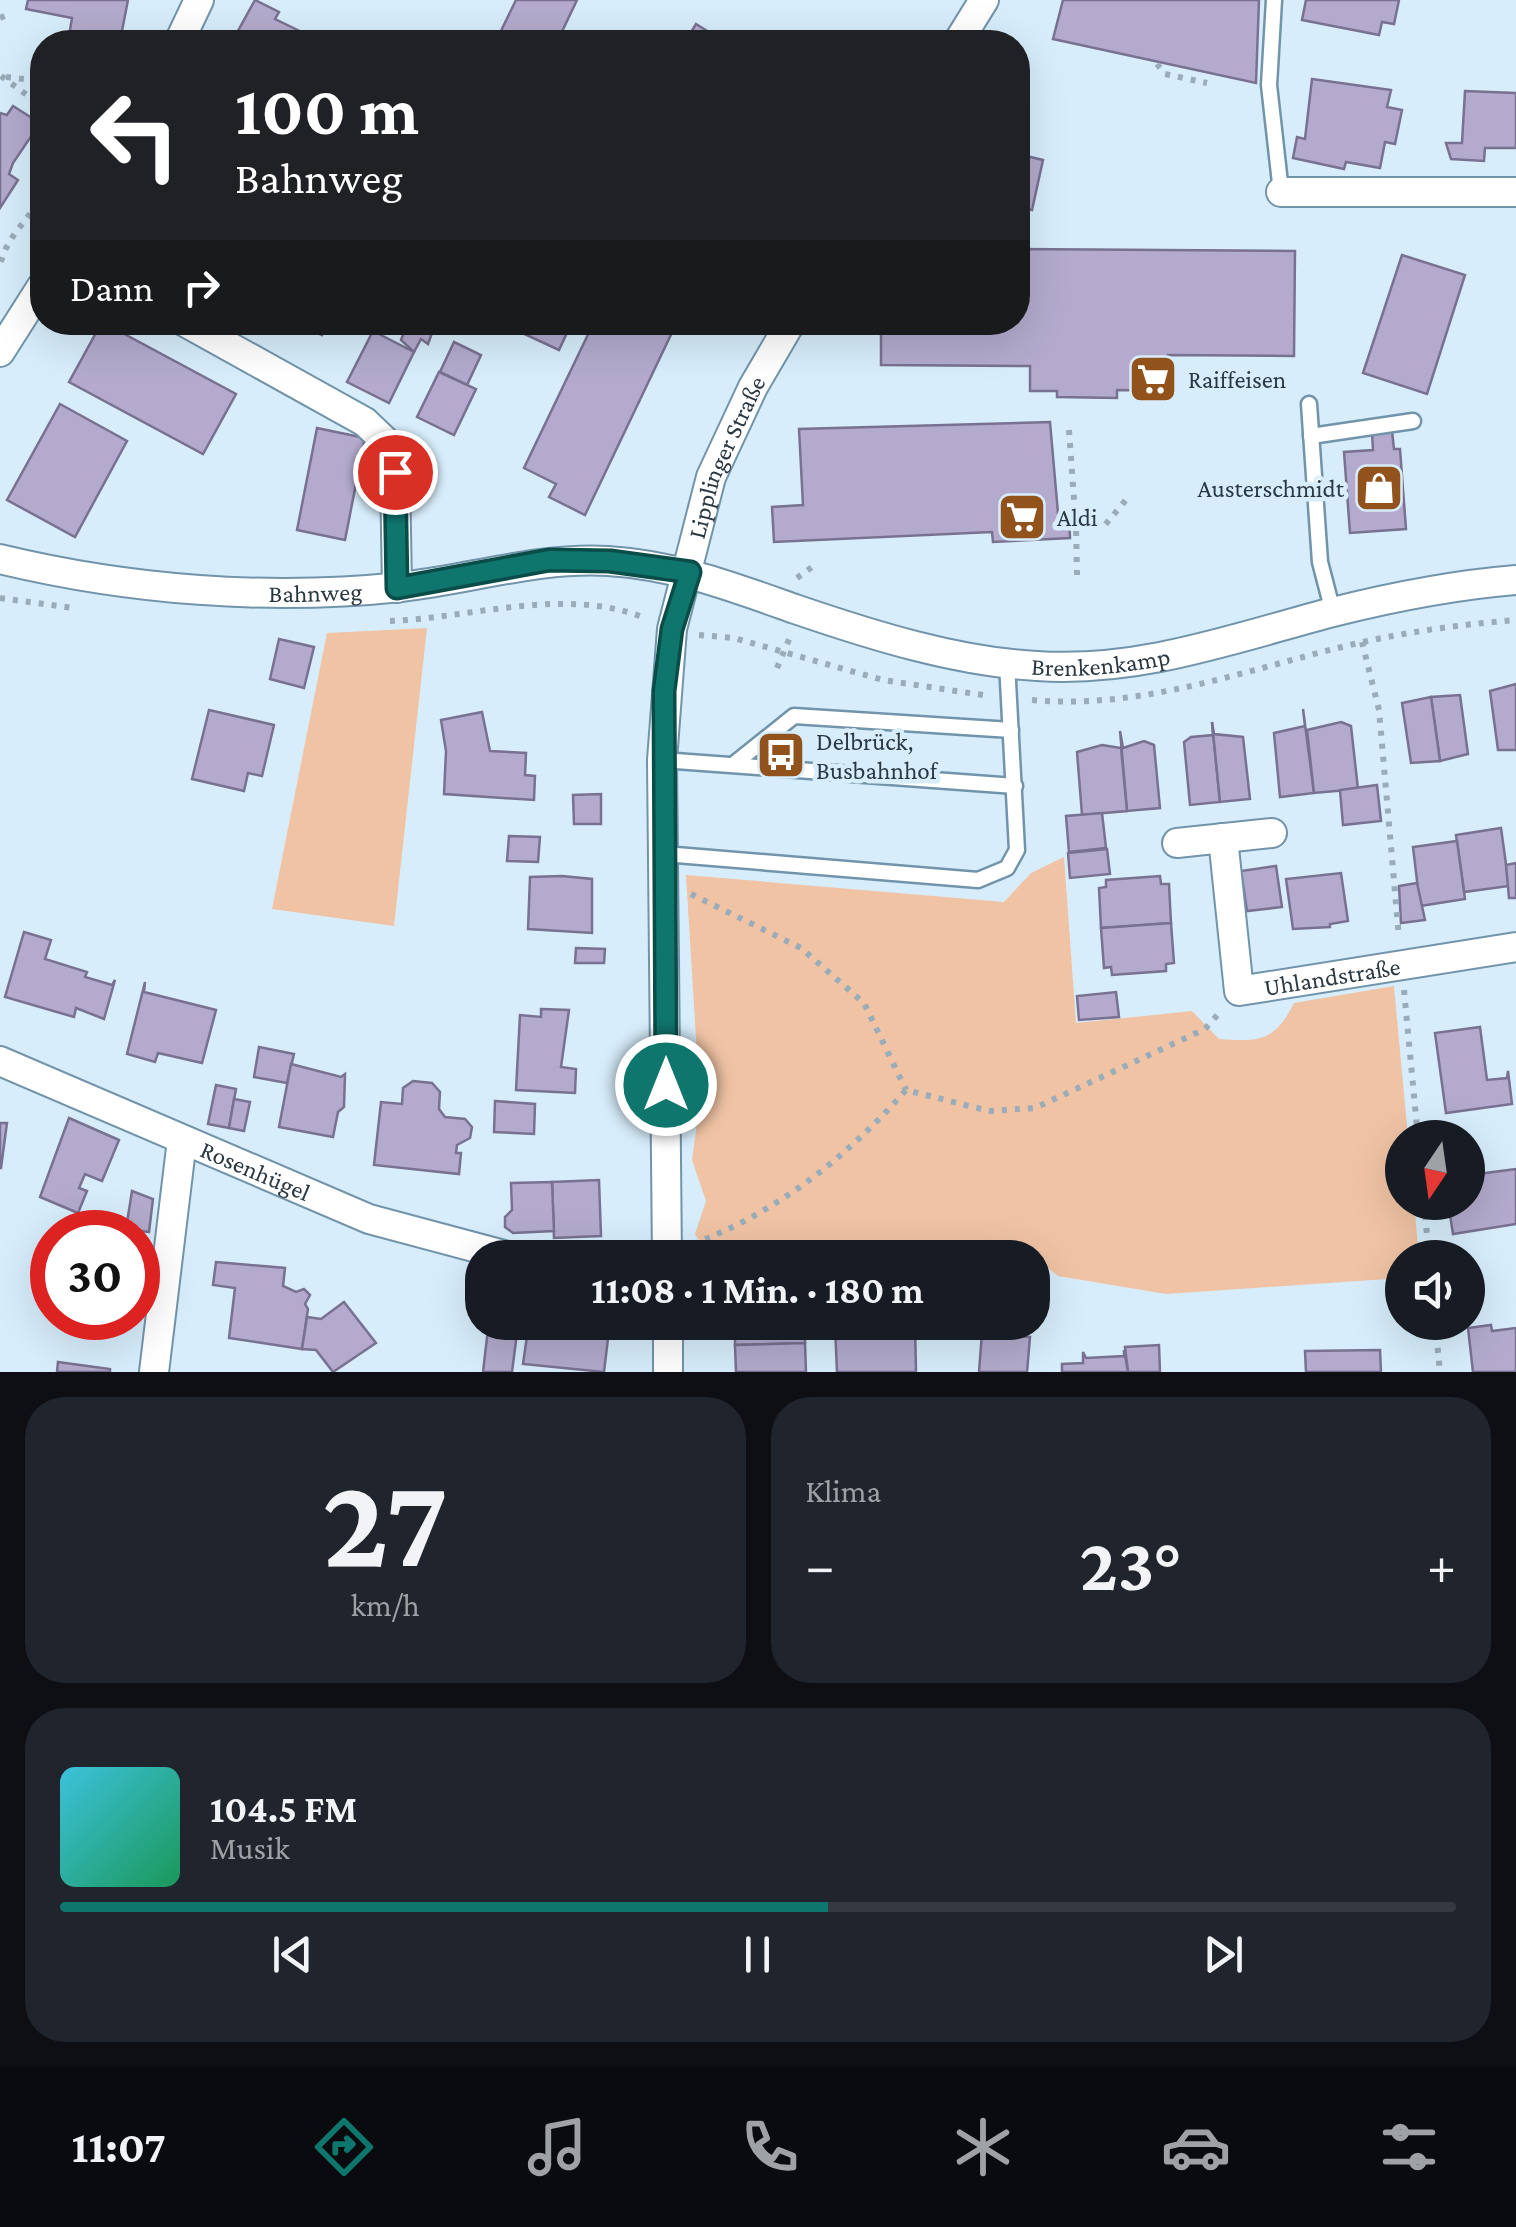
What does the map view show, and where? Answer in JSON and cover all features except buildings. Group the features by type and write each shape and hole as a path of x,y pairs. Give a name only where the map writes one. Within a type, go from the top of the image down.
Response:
{"street":[{"path":"185,30 199,0"},
{"path":"965,30 984,0"},
{"path":"1280,192 1516,192"},
{"path":"0,352 30,305"},
{"path":"208,335 365,422 388,444 395,472 397,588"},
{"name":"Lipplinger Straße","path":"667,1240 662,760 672,629 690,572 711,476 753,387 784,335"},
{"name":"Bahnweg","path":"0,559 176,589 397,588 549,560 610,561 690,572"},
{"name":"Brenkenkamp","path":"690,572 845,624 1008,663 1124,664 1211,648 1333,612 1477,583 1516,580"},
{"path":"1177,842 1272,833"},
{"name":"Uhlandstraße","path":"1223,838 1239,991 1516,947"},
{"name":"Rosenhügel","path":"0,1061 369,1218 465,1244"},
{"path":"154,1372 182,1140"},
{"path":"668,1340 668,1372"}],"lane":[{"path":"1274,0 1269,85 1280,192"},
{"path":"1309,404 1320,562 1333,612"},
{"path":"1311,436 1414,422"},
{"path":"664,854 978,880 1007,868 1016,850 1008,663"},
{"path":"734,764 794,716 1011,730"},
{"path":"662,760 1015,786"}],"path":[{"path":"0,18 12,13"},
{"path":"1157,64 1165,74 1207,83"},
{"path":"1,76 30,80"},
{"path":"1,76 30,97"},
{"path":"1,262 5,243 30,213"},
{"path":"1069,430 1077,575"},
{"path":"1076,527 1106,525 1130,495"},
{"path":"797,578 812,567"},
{"path":"586,605 632,612 672,629"},
{"path":"777,668 792,634"},
{"path":"1362,642 1380,710 1416,1120"},
{"path":"664,886 708,898 801,948 864,1003 906,1090"},
{"path":"906,1090 989,1111 1035,1108 1205,1029"},
{"path":"704,1240 779,1202 862,1140 906,1090"},
{"path":"1437,1340 1440,1372"}],"shaded area":[{"path":"427,628 394,926 272,909 327,633"},
{"path":"1064,857 1076,1023 1192,1011 1219,1039 1256,1039 1273,1032 1294,1003 1394,986 1406,1120 1385,1120 1385,1220 1416,1220 1417,1240 1385,1240 1385,1279 1166,1294 1058,1276 1050,1270 1050,1240 699,1240 695,1234 706,1201 692,1160 698,1116 690,1084 697,1055 686,875 1004,902 1031,873"}],"place":[{"name":"Raiffeisen","path":"1153,379"},
{"name":"Austerschmidt","path":"1379,488"},
{"name":"Aldi","path":"1022,517"},
{"name":"Delbrück, Busbahnhof","path":"781,755"}],"route":[{"path":"395,472 397,588 549,560 610,561 690,572 672,629 664,691 666,1085"}]}
